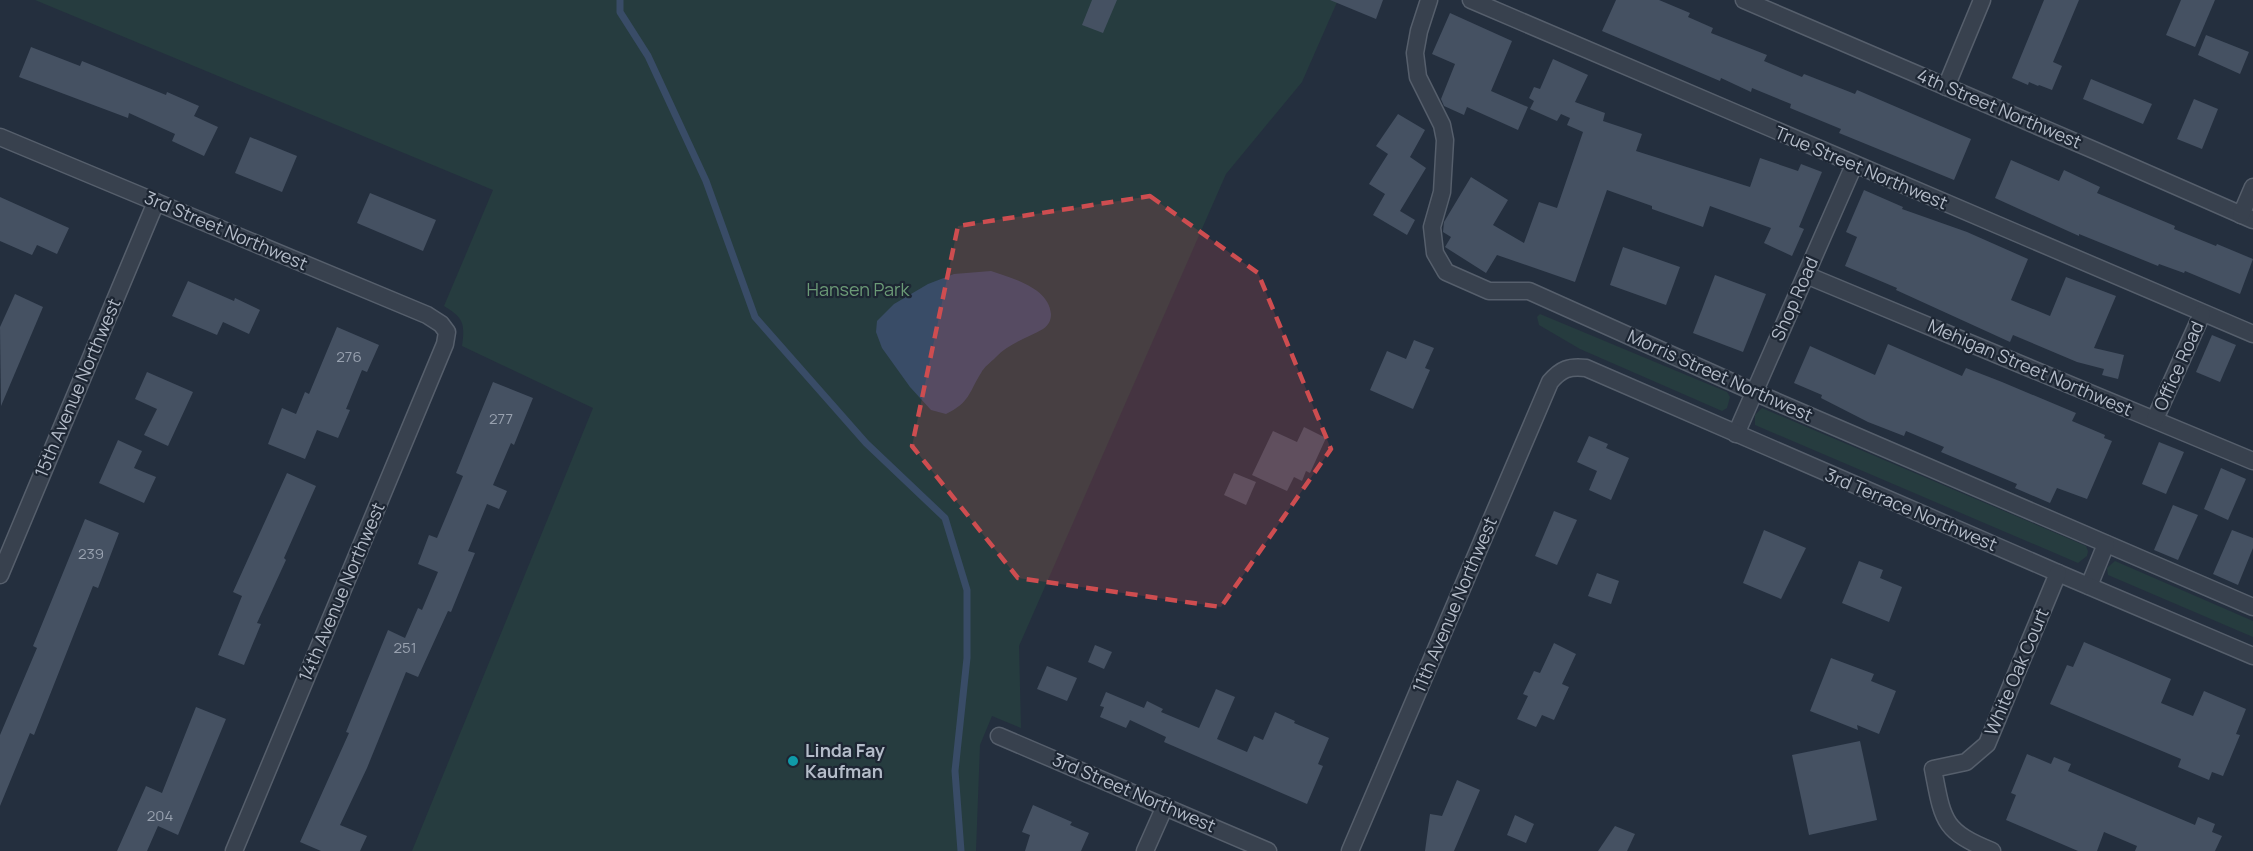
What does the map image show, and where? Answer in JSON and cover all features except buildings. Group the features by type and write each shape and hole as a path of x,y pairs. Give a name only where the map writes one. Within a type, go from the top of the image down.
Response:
{"street":[{"name":"Morris Street Northwest","path":"1429,0 1415,53 1418,77 1442,125 1445,140 1442,192 1432,227 1435,254 1446,272 1489,291 1529,291 1754,392 2253,607"},
{"name":"True Street Northwest","path":"1471,0 2253,334"},
{"name":"4th Street Northwest","path":"1744,0 2247,218"},
{"path":"1946,87 1982,0"},
{"name":"3rd Street Northwest","path":"0,136 426,315 441,324 447,332"},
{"name":"Shop Road","path":"1736,434 1854,165"},
{"path":"2247,218 2253,187"},
{"name":"15th Avenue Northwest","path":"0,575 156,202"},
{"name":"Mehigan Street Northwest","path":"1806,275 2253,461"},
{"name":"Office Road","path":"2155,419 2202,314"},
{"name":"14th Avenue Northwest","path":"234,851 441,355 447,332"},
{"name":"3rd Terrace Northwest","path":"1569,367 1587,368 2253,656"},
{"name":"11th Avenue Northwest","path":"1350,851 1550,382 1561,370 1569,367"},
{"path":"2089,586 2106,544"},
{"name":"White Oak Court","path":"1992,851 1967,841 1952,829 1939,800 1933,769 1966,762 1987,744 2058,573"},
{"name":"3rd Street Northwest","path":"999,736 1268,851"},
{"path":"1145,851 1165,806"}],"highlighted area":[{"path":"1150,196 1258,273 1331,449 1221,607 1018,578 912,446 958,226"}],"green space":[{"name":"Hansen Park","path":"35,0 1338,0 1302,82 1226,174 1019,646 1021,728 992,716 980,745 976,851 412,851 593,408 462,346 462,322 456,314 444,306 493,190"},
{"path":"1540,314 1727,392 1730,397 1727,408 1722,411 1580,349 1539,325 1537,317"},
{"path":"1762,408 2086,546 2087,556 2078,563 1755,425 1755,415"},
{"path":"2115,561 2253,621 2253,637 2108,575 2107,568"}],"water":[{"path":"991,271 1036,290 1049,305 1051,318 1043,329 1001,352 984,369 968,397 960,405 946,414 931,410 910,387 882,348 876,332 877,321 894,304 928,284 954,274"}],"waterway":[{"path":"620,0 620,12 648,56 706,181 755,317 866,443 945,518 967,590 967,658 955,771 961,851"}],"place":[{"name":"Linda Fay Kaufman","path":"793,761"}]}
